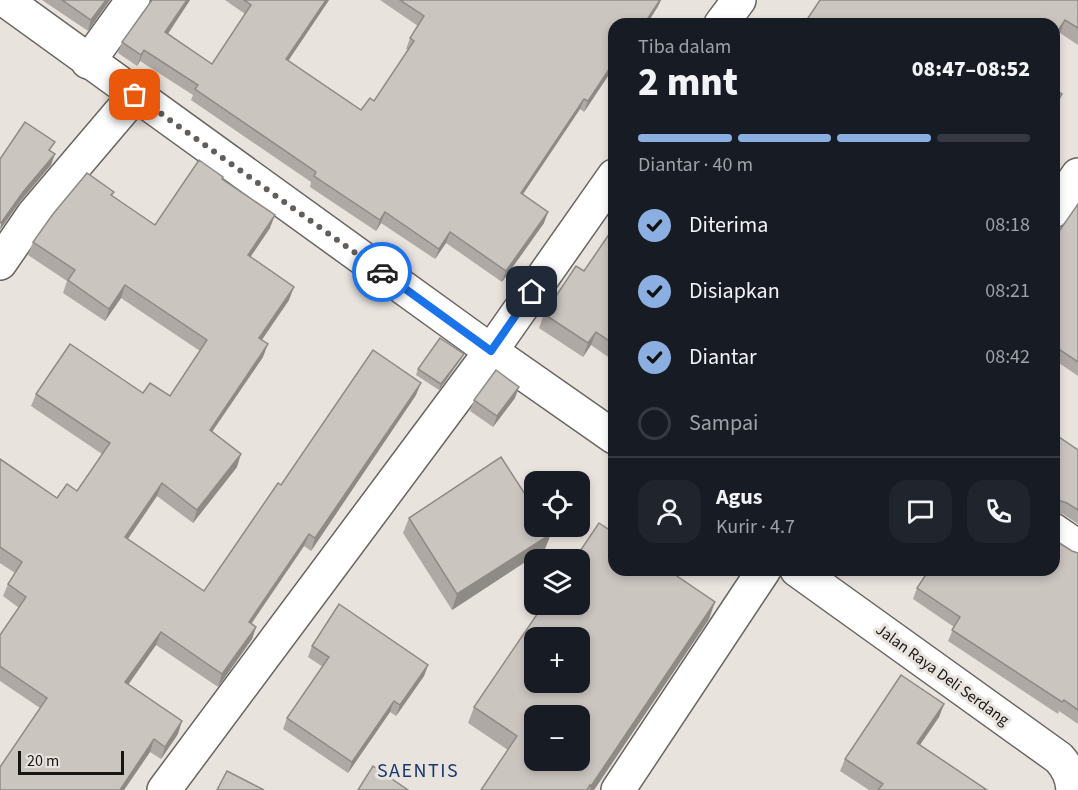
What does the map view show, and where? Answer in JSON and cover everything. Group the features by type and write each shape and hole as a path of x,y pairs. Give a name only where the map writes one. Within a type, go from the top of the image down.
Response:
{"street":[{"path":"88,62 133,0"},
{"path":"726,18 739,0"},
{"path":"21,5 88,62 491,351 608,432"},
{"path":"0,262 33,215 135,95"},
{"path":"1060,201 1078,175"},
{"path":"164,790 491,351 608,185"},
{"path":"1060,535 1078,547"},
{"path":"618,790 760,576"},
{"name":"Jalan Raya Deli Serdang","path":"804,576 1059,758 1072,779 1073,790"}],"building":[{"path":"62,0 106,0 91,20"},
{"path":"152,0 187,0 165,32 212,64 251,5 244,0 326,0 286,59 361,110 370,98 374,101 414,41 410,38 424,16 400,0 660,0 648,18 608,18 608,71 588,101 584,99 521,193 548,212 506,271 450,232 439,249 385,212 380,220 314,176 316,172 195,89 198,85 144,50 141,55 122,42"},
{"path":"820,0 1078,0 1078,28 1065,20 1060,28 1060,18 808,18"},
{"path":"25,122 55,142 49,150 55,154 1,223 0,159"},
{"path":"199,160 223,177 222,179 275,215 248,255 294,287 259,338 268,344 210,430 241,454 197,510 162,483 125,537 204,591 278,483 281,485 373,350 421,383 315,538 309,534 249,622 256,627 222,674 161,632 125,682 182,721 165,747 154,739 120,790 0,790 0,767 47,698 0,666 0,635 26,597 8,584 22,562 0,547 0,459 57,498 67,484 77,491 110,443 36,394 70,344 143,393 150,383 170,396 207,340 125,285 109,309 68,280 75,270 33,242 87,173 114,192 111,195 155,225"},
{"path":"1078,204 1078,362 1060,350 1060,230"},
{"path":"608,236 608,340 596,332 588,343 544,314 576,266 584,271"},
{"path":"440,338 464,354 441,384 418,369"},
{"path":"496,370 519,387 497,416 474,400"},
{"path":"1060,438 1078,450 1078,510 1060,501"},
{"path":"501,457 524,493 524,537 546,537 524,549 524,551 457,594 409,518"},
{"path":"599,523 608,529 608,576 677,576 715,602 587,790 481,790 517,736 474,707 524,633 524,693 590,693 590,627 528,627 537,615 590,615 590,549 581,549"},
{"path":"1060,543 1078,553 1078,710 1064,700 1062,702 952,630 960,617 917,588 925,576 1060,576"},
{"path":"339,604 428,665 400,705 394,701 352,762 287,718 329,657 312,646"},
{"path":"901,675 944,704 917,743 987,790 878,790 883,784 845,759"},
{"path":"373,766 408,790 358,790"},
{"path":"227,771 264,790 217,790"}],"way so far":[{"path":"135,95 382,272"}],"district":[{"name":"SAENTIS","path":"418,770"}],"route":[{"path":"382,272 491,351 532,292"}]}
